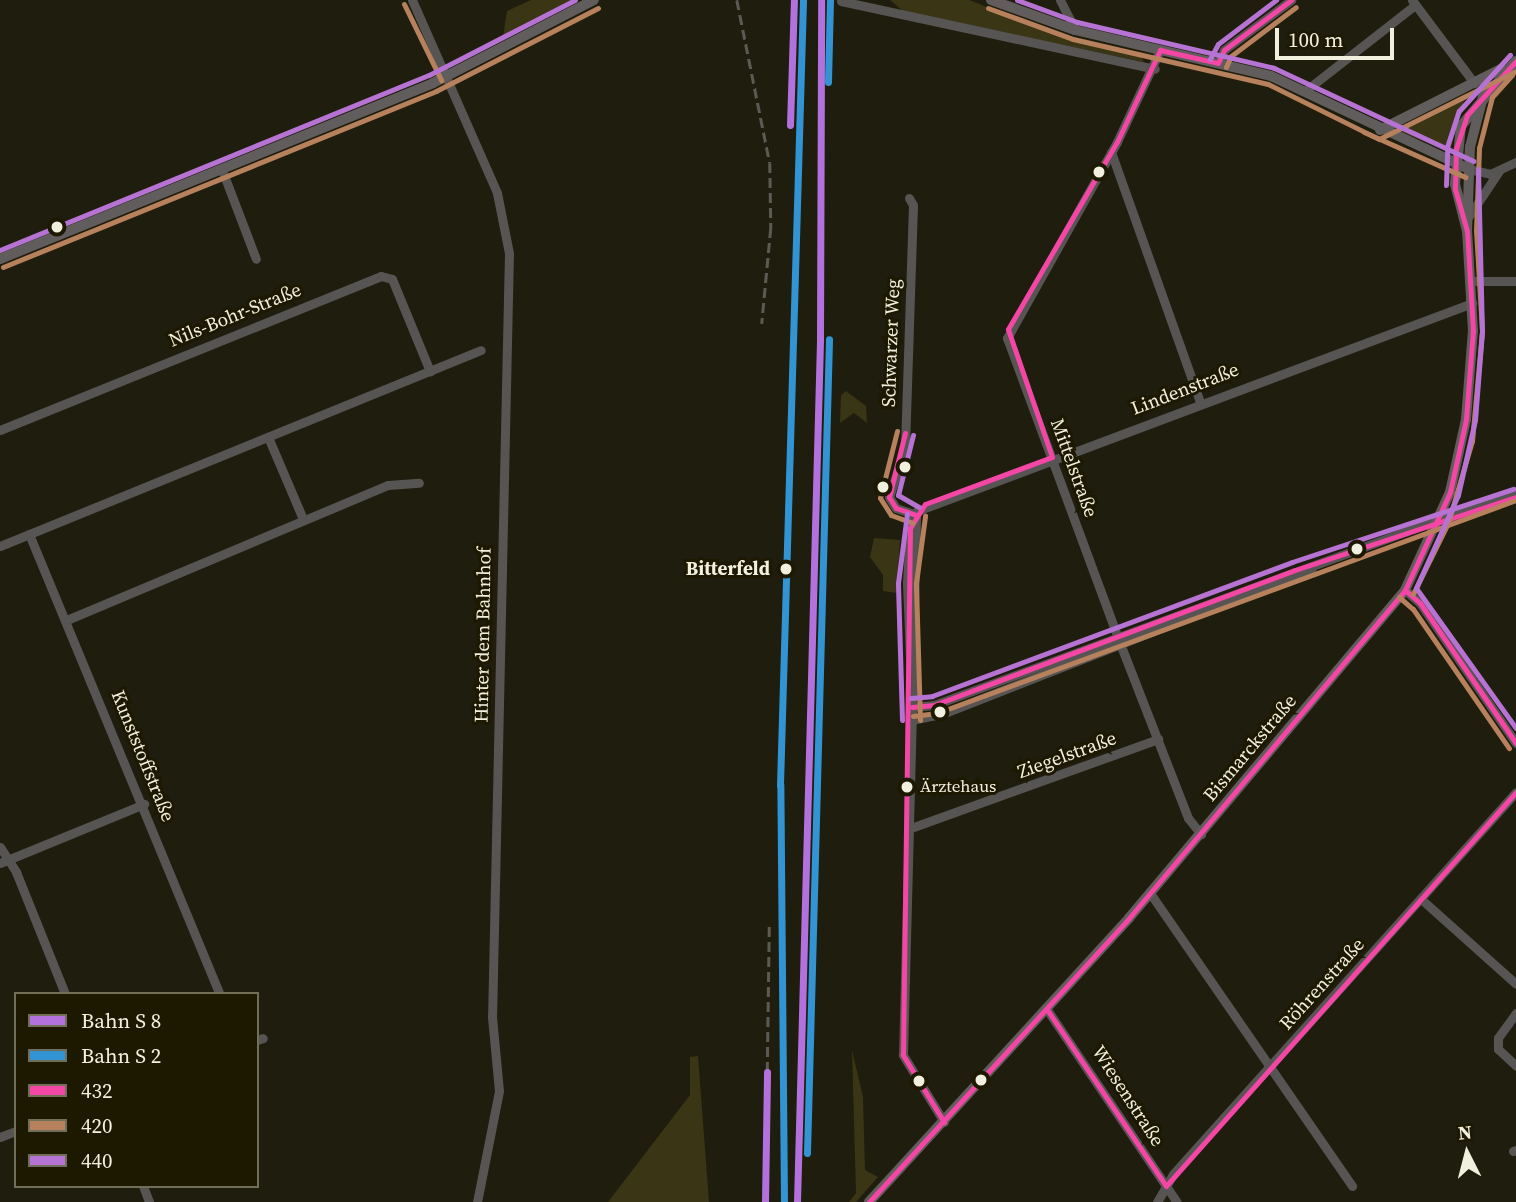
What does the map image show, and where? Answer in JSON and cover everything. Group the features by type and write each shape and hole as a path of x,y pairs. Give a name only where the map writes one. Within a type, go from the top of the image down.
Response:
{"main road":[{"path":"0,259 449,76 594,0"},
{"path":"991,0 1075,30 1218,62 1305,91 1380,130 1469,169"},
{"path":"1380,130 1514,62"},
{"name":"Bismarckstraße","path":"1467,231 1458,208 1455,164 1461,126 1484,93 1514,62"},
{"name":"Bismarckstraße","path":"869,1202 1048,1011 1201,834 1405,590 1440,520 1466,419 1472,303 1467,231 1469,169 1471,139 1484,93"}],"street":[{"name":"Hinter dem Bahnhof","path":"412,0 449,76 501,204 509,253 492,1017 499,1091 477,1202"},
{"path":"1218,62 1224,50 1291,0"},
{"path":"841,1 1155,69"},
{"path":"1049,22 1061,1"},
{"path":"1061,1 1075,30"},
{"path":"1305,91 1404,14 1414,3 1474,83"},
{"name":"Mittelstraße","path":"1160,50 1155,69 1111,152 1008,329 1119,642 1188,818 1201,834"},
{"path":"1111,152 1200,402"},
{"path":"1469,216 1499,172 1516,162"},
{"path":"1469,169 1499,172"},
{"path":"222,170 257,259"},
{"name":"Schwarzer Weg","path":"909,198 913,205 905,447 889,496 896,508 916,515"},
{"name":"Nils-Bohr-Straße","path":"0,430 373,279 392,279 430,371"},
{"path":"1471,281 1516,281"},
{"name":"Lindenstraße","path":"916,515 931,502 1472,303"},
{"path":"0,546 481,350"},
{"path":"268,437 303,519"},
{"path":"69,619 388,485 419,483"},
{"path":"911,720 942,714 1119,642 1516,491"},
{"path":"1502,498 1516,497"},
{"path":"916,515 908,583 912,707 903,1055 944,1122"},
{"name":"Kunststoffstraße","path":"29,534 69,619 219,992"},
{"path":"1405,590 1420,603 1516,743"},
{"path":"912,707 934,705 1119,642"},
{"name":"Ziegelstraße","path":"908,829 1158,739"},
{"name":"Röhrenstraße","path":"1157,1202 1166,1186 1516,792"},
{"path":"4,861 144,804"},
{"path":"0,847 64,992"},
{"path":"1150,893 1352,1186"},
{"path":"1421,899 1516,983"},
{"name":"Wiesenstraße","path":"1048,1011 1177,1202"},
{"path":"1516,1013 1498,1038 1498,1049 1516,1066"}],"shaded area":[{"path":"531,0 578,0 503,37 507,11"},
{"path":"890,0 969,0 1049,31 1139,53 1144,62 903,11"},
{"path":"1466,93 1450,151 1400,132 1400,129"},
{"path":"846,391 866,406 867,423 854,413 840,423 841,395"},
{"path":"874,538 900,540 897,593 883,591 883,575 870,557"},
{"path":"852,1050 863,1097 865,1170 878,1177 856,1202 849,1202 856,1193"},
{"path":"698,1056 709,1202 608,1202 690,1095 690,1057"}],"railway":[{"path":"737,0 770,163 771,228 762,324"},
{"path":"767,1072 769,926"}],"transit line":[{"name":"440","path":"0,250 429,75 575,0"},
{"path":"790,125 794,0"},
{"path":"784,1202 780,785 803,0"},
{"path":"797,1202 820,339 821,0"},
{"path":"828,82 830,0"},
{"name":"440","path":"1017,0 1077,22 1274,68 1473,161"},
{"name":"440","path":"1210,59 1218,44 1276,0"},
{"name":"432","path":"1218,63 1224,50 1291,0"},
{"name":"420","path":"404,4 441,80"},
{"name":"420","path":"1226,67 1231,56 1296,7"},
{"name":"420","path":"3,267 436,91 598,8"},
{"name":"420","path":"988,8 1073,39 1268,84 1379,139 1516,71"},
{"name":"432","path":"1160,50 1218,63"},
{"name":"432","path":"1052,457 1008,329 1117,142 1160,50"},
{"name":"440","path":"1446,185 1447,147 1459,111 1510,55"},
{"name":"432","path":"869,1202 1129,918 1405,590 1450,492 1466,419 1473,331 1467,231 1455,189 1456,149 1467,115 1516,61"},
{"name":"420","path":"1413,594 1448,523 1472,441 1482,331 1476,231 1479,148 1492,97 1512,75"},
{"name":"420","path":"1364,132 1465,177"},
{"name":"440","path":"1478,169 1482,331 1475,420 1458,495 1416,588 1516,728"},
{"path":"807,1153 829,339"},
{"name":"420","path":"897,431 880,498 891,515 913,523"},
{"name":"432","path":"905,433 889,497 896,508 916,515"},
{"name":"440","path":"913,435 898,495 919,507"},
{"name":"432","path":"944,1122 903,1055 910,528 925,504 1052,457"},
{"name":"440","path":"911,698 932,696 1292,562 1513,489"},
{"name":"432","path":"912,707 934,705 1295,570 1516,497"},
{"name":"420","path":"913,716 937,713 1516,500"},
{"name":"440","path":"902,720 898,583 907,514"},
{"name":"420","path":"920,720 916,583 925,516"},
{"name":"432","path":"1405,590 1420,603 1516,743"},
{"name":"420","path":"1399,597 1413,609 1509,748"},
{"name":"432","path":"1048,1011 1166,1186 1516,792"},
{"path":"765,1202 767,1072"}],"place":[{"name":"Bitterfeld","path":"786,569"},
{"name":"Ärztehaus","path":"907,787"}]}
